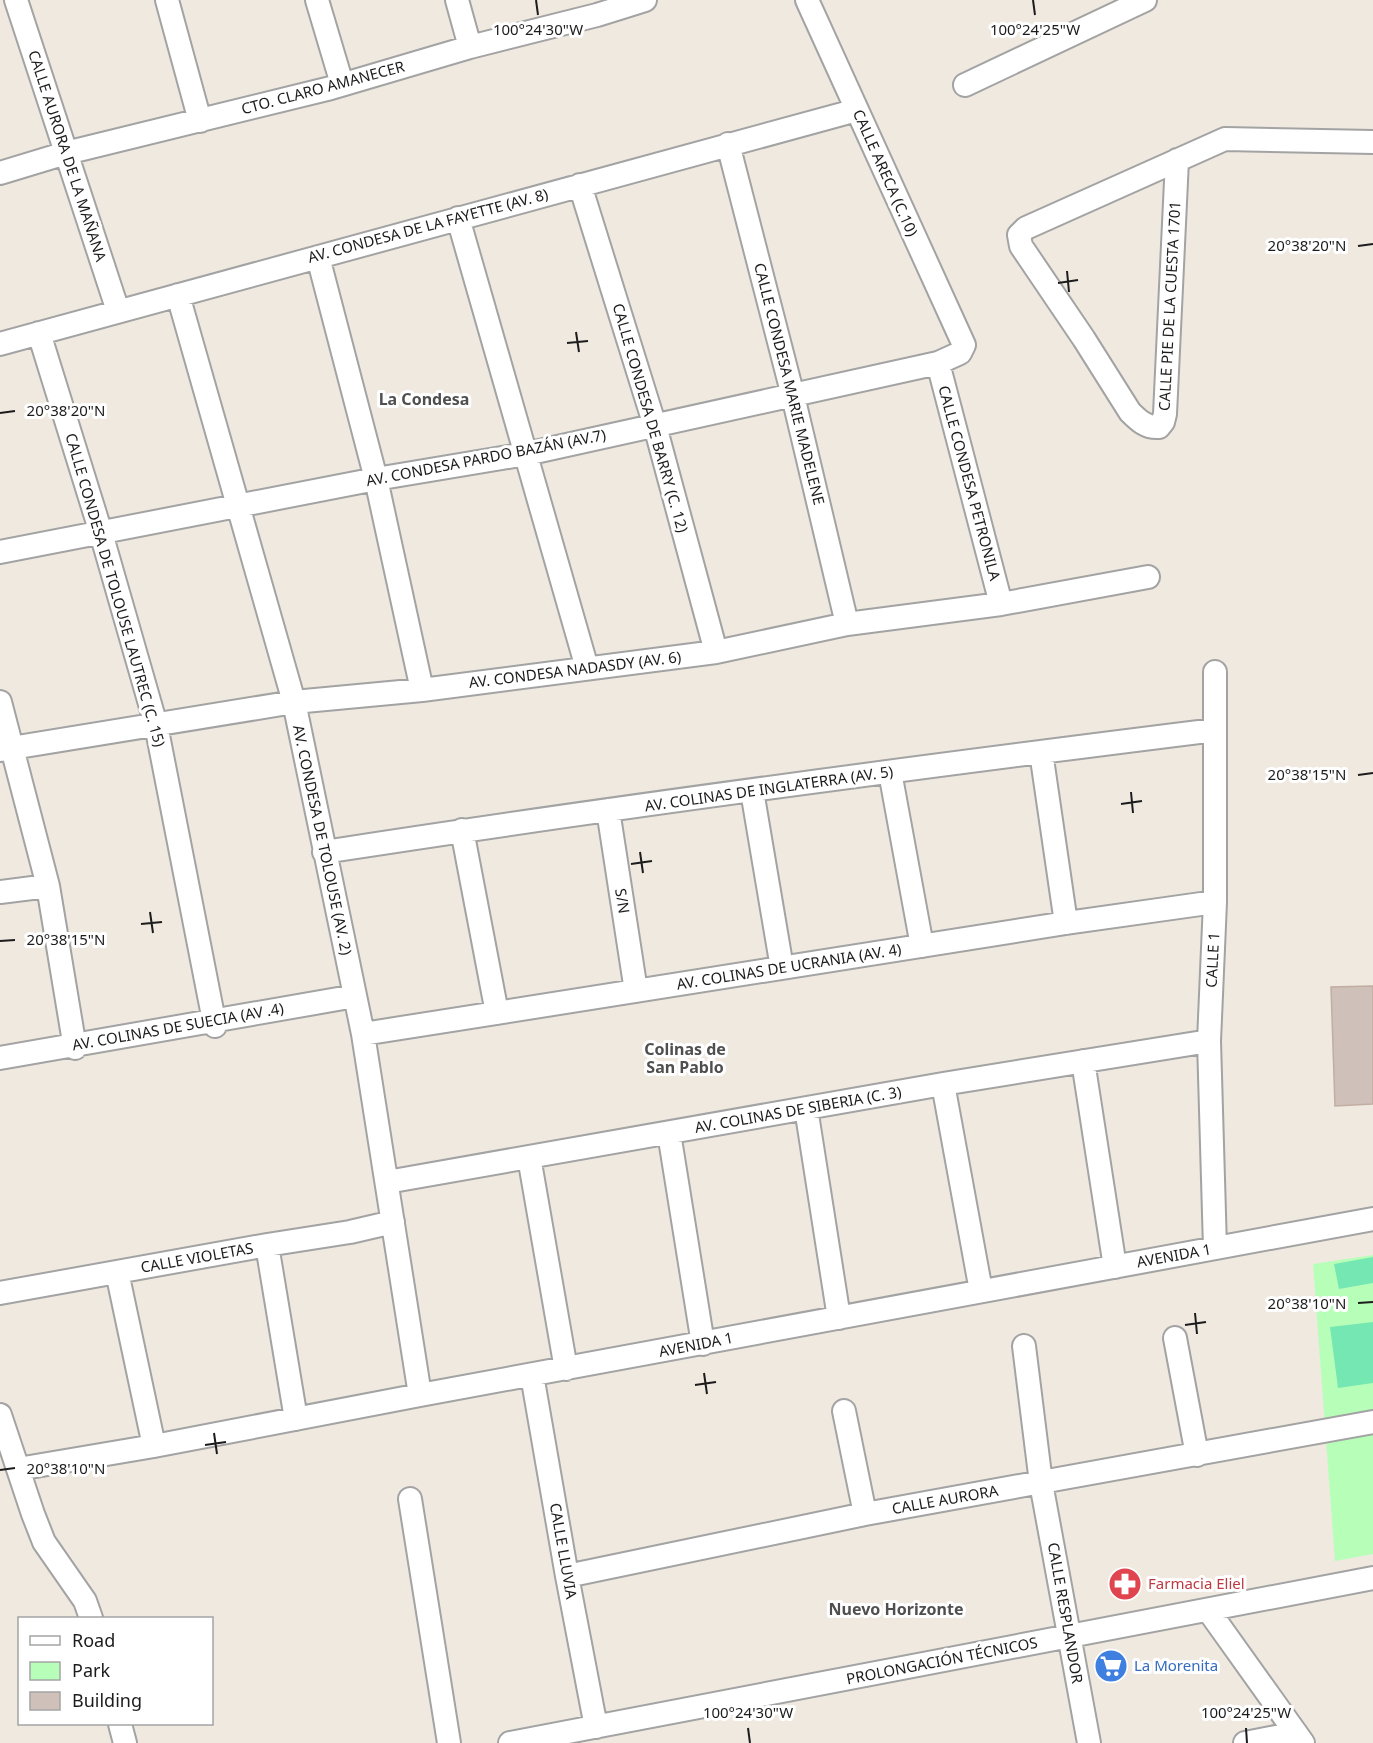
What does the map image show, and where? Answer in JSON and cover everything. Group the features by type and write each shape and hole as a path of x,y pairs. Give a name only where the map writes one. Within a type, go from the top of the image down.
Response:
{"street":[{"name":"CALLE AURORA DE LA MAÑANA","path":"16,0 118,311"},
{"path":"167,0 200,121"},
{"path":"317,0 342,84"},
{"path":"457,0 470,47"},
{"name":"CTO. CLARO AMANECER","path":"0,173 66,153 342,84 608,6 645,0"},
{"path":"965,85 1145,0"},
{"name":"CALLE ARECA (C.10)","path":"810,1 964,345"},
{"name":"AV. CONDESA DE LA FAYETTE (AV. 8)","path":"0,344 857,110"},
{"name":"CALLE PIE DE LA CUESTA 1701","path":"1177,160 1165,414 1159,427 1152,427 1138,420 1130,411 1022,246 1019,235 1026,228 1177,160 1225,139 1373,142"},
{"name":"CALLE CONDESA MARIE MADELENE","path":"728,144 793,396 847,624"},
{"name":"CALLE CONDESA DE BARRY (C. 12)","path":"580,185 655,426 716,652"},
{"path":"458,218 587,669"},
{"path":"318,256 376,479 423,690"},
{"name":"AV. CONDESA DE TOLOUSE (AV. 2)","path":"178,295 294,702 363,1034 420,1395"},
{"name":"CALLE CONDESA DE TOLOUSE LAUTREC (C. 15)","path":"39,333 101,533 156,725 215,1023"},
{"name":"AV. CONDESA PARDO BAZÁN (AV.7)","path":"0,552 376,479 526,454 938,363 960,353 964,345"},
{"name":"CALLE CONDESA PETRONILA","path":"938,363 1001,604"},
{"name":"AV. CONDESA NADASDY (AV. 6)","path":"6,749 294,702 423,690 716,652 847,624 1001,604 1148,577"},
{"name":"CALLE 1","path":"1215,672 1215,902 1209,1041 1215,1248"},
{"path":"0,702 6,749 48,886 74,1046"},
{"name":"AV. COLINAS DE INGLATERRA (AV. 5)","path":"324,852 608,810 1215,730"},
{"path":"1041,752 1066,922"},
{"path":"890,772 922,945"},
{"path":"752,791 782,968"},
{"name":"S/N","path":"608,810 636,991"},
{"path":"462,830 496,1013"},
{"path":"0,892 48,886"},
{"name":"AV. COLINAS DE UCRANIA (AV. 4)","path":"363,1034 1066,922 1215,902"},
{"name":"AV. COLINAS DE SUECIA (AV .4)","path":"0,1058 215,1023 355,996"},
{"name":"AV. COLINAS DE SIBERIA (C. 3)","path":"387,1182 943,1084 1209,1041"},
{"path":"1083,1061 1115,1267"},
{"path":"943,1084 981,1291"},
{"path":"806,1108 839,1318"},
{"path":"669,1133 703,1344"},
{"path":"529,1157 566,1369"},
{"name":"AVENIDA 1","path":"18,1469 154,1446 1373,1219"},
{"name":"CALLE VIOLETAS","path":"0,1293 350,1232 393,1222"},
{"path":"267,1245 296,1419"},
{"path":"117,1272 154,1446"},
{"path":"1175,1338 1197,1455"},
{"name":"CALLE RESPLANDOR","path":"1024,1346 1041,1483 1089,1743"},
{"name":"CALLE LLUVIA","path":"532,1375 596,1726"},
{"path":"844,1411 866,1514"},
{"path":"0,1415 44,1542 85,1601 91,1617"},
{"name":"CALLE AURORA","path":"567,1576 866,1514 1373,1422"},
{"path":"410,1498 448,1743"},
{"name":"PROLONGACIÓN TÉCNICOS","path":"510,1743 1373,1578"},
{"path":"1208,1610 1300,1738"},
{"path":"120,1725 125,1743"},
{"path":"1245,1743 1300,1738"}],"green space":[{"path":"1373,1255 1373,1554 1335,1561 1313,1264"},
{"path":"1373,1257 1373,1283 1339,1289 1334,1264"},
{"path":"1373,1322 1373,1383 1338,1388 1330,1327"}],"building":[{"path":"1373,986 1373,1104 1335,1106 1331,987"}],"place":[{"name":"Farmacia Eliel","path":"1125,1584"},
{"name":"La Morenita","path":"1111,1666"}],"district":[{"name":"La Condesa","path":"424,399"},
{"name":"Colinas de San Pablo","path":"685,1058"},
{"name":"Nuevo Horizonte","path":"896,1609"}]}
